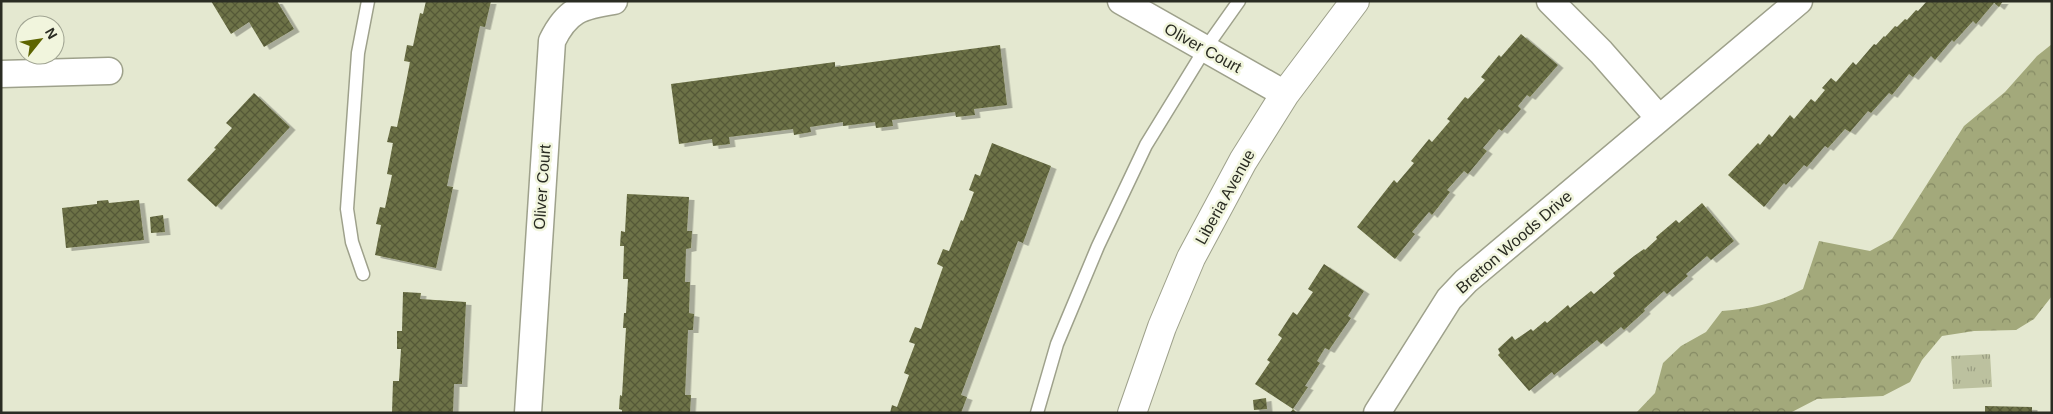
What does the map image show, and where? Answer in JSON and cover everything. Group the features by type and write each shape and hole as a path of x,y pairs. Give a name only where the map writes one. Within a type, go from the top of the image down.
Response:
{"main road":[{"name":"Liberia Avenue","path":"1132,413 1162,327 1191,258 1243,161 1285,94 1355,1"}],"street":[{"name":"Oliver Court","path":"528,413 552,40 560,24 572,13 588,5 614,1"},
{"name":"Oliver Court","path":"1122,1 1285,94"},
{"path":"1550,1 1601,52 1659,118"},
{"name":"Bretton Woods Drive","path":"1376,413 1449,299 1466,281 1799,1"},
{"path":"1,74 108,71"}],"lane":[{"path":"363,274 352,242 347,209 358,53 368,1"},
{"path":"1037,413 1057,344 1102,237 1146,145 1205,49 1239,1"}],"green space":[{"path":"2052,44 2052,296 2034,319 2016,330 1974,331 1942,336 1922,360 1910,382 1883,396 1817,399 1790,413 1636,413 1655,393 1663,363 1681,346 1706,332 1722,311 1764,304 1803,289 1819,241 1870,251 1892,239 1964,126 2005,92 2037,56"},
{"path":"1990,354 1992,387 1953,389 1951,356"}],"building":[{"path":"211,1 277,1 294,29 264,47 249,22 231,34"},
{"path":"426,1 491,1 485,27 480,26 447,186 453,187 436,268 375,255 381,225 376,224 380,207 385,208 392,175 387,174 393,143 387,142 391,126 397,127 410,62 404,61 407,45 413,46 420,13 423,14"},
{"path":"1927,1 2003,1 1999,7 1994,3 1976,24 1973,21 1954,42 1952,40 1935,60 1931,56 1913,77 1909,74 1892,95 1889,93 1871,113 1868,111 1850,132 1845,129 1828,148 1825,146 1807,167 1804,165 1786,185 1784,183 1764,207 1728,175 1758,143 1760,145 1769,134 1772,137 1790,115 1794,119 1811,99 1815,102 1825,90 1822,88 1831,78 1836,82 1853,62 1856,65 1874,44 1876,45 1895,26 1897,27 1905,19 1907,20"},
{"path":"1521,34 1558,65 1530,97 1527,95 1518,106 1521,109 1502,131 1499,129 1483,148 1487,151 1468,174 1464,171 1447,190 1450,192 1432,215 1429,212 1412,232 1415,234 1395,259 1357,227 1394,180 1397,183 1414,163 1411,161 1429,139 1432,142 1450,121 1447,119 1465,97 1468,99 1485,80 1481,77 1499,55 1501,57"},
{"path":"1000,45 1007,105 974,109 975,115 956,117 955,112 892,120 893,126 876,128 875,122 843,126 843,122 810,127 811,132 794,135 793,129 729,137 730,144 713,146 712,139 679,144 671,84 835,62 835,67"},
{"path":"254,93 290,127 216,207 187,180 216,149 214,148 232,128 226,123"},
{"path":"992,143 1051,166 1023,243 1018,241 961,395 967,397 961,413 890,413 892,405 897,407 909,375 904,373 915,344 909,342 915,327 921,329 943,267 937,264 943,249 949,251 961,220 963,221 974,192 969,190 975,174 980,176"},
{"path":"627,194 689,197 687,231 692,231 691,248 686,249 685,282 690,282 689,313 694,314 693,330 688,330 685,395 691,395 690,413 622,413 622,410 619,409 620,395 622,396 626,328 623,328 628,279 623,279 624,246 620,246 621,231 625,232"},
{"path":"108,200 109,203 139,200 144,240 66,248 62,208 97,204 97,201"},
{"path":"1702,203 1734,241 1711,260 1707,256 1667,294 1664,291 1624,330 1621,327 1601,344 1597,340 1554,375 1552,372 1529,391 1498,355 1500,353 1498,349 1512,336 1515,340 1531,329 1533,331 1545,321 1547,323 1568,305 1570,308 1591,291 1594,294 1615,276 1613,273 1634,256 1645,250 1657,239 1656,237 1676,220 1679,223"},
{"path":"163,215 165,232 151,233 150,217"},
{"path":"1324,264 1364,291 1348,316 1351,318 1329,350 1325,348 1317,361 1320,363 1305,386 1308,387 1293,409 1255,384 1270,362 1267,360 1282,338 1278,335 1293,312 1297,315 1313,292 1308,289"},
{"path":"403,292 421,293 420,299 466,302 462,384 454,384 453,413 392,413 393,381 399,381 401,349 397,349 397,331 402,331"},
{"path":"1266,398 1267,409 1254,410 1253,400"},
{"path":"1985,406 2032,407 2032,413 1985,413"}]}
